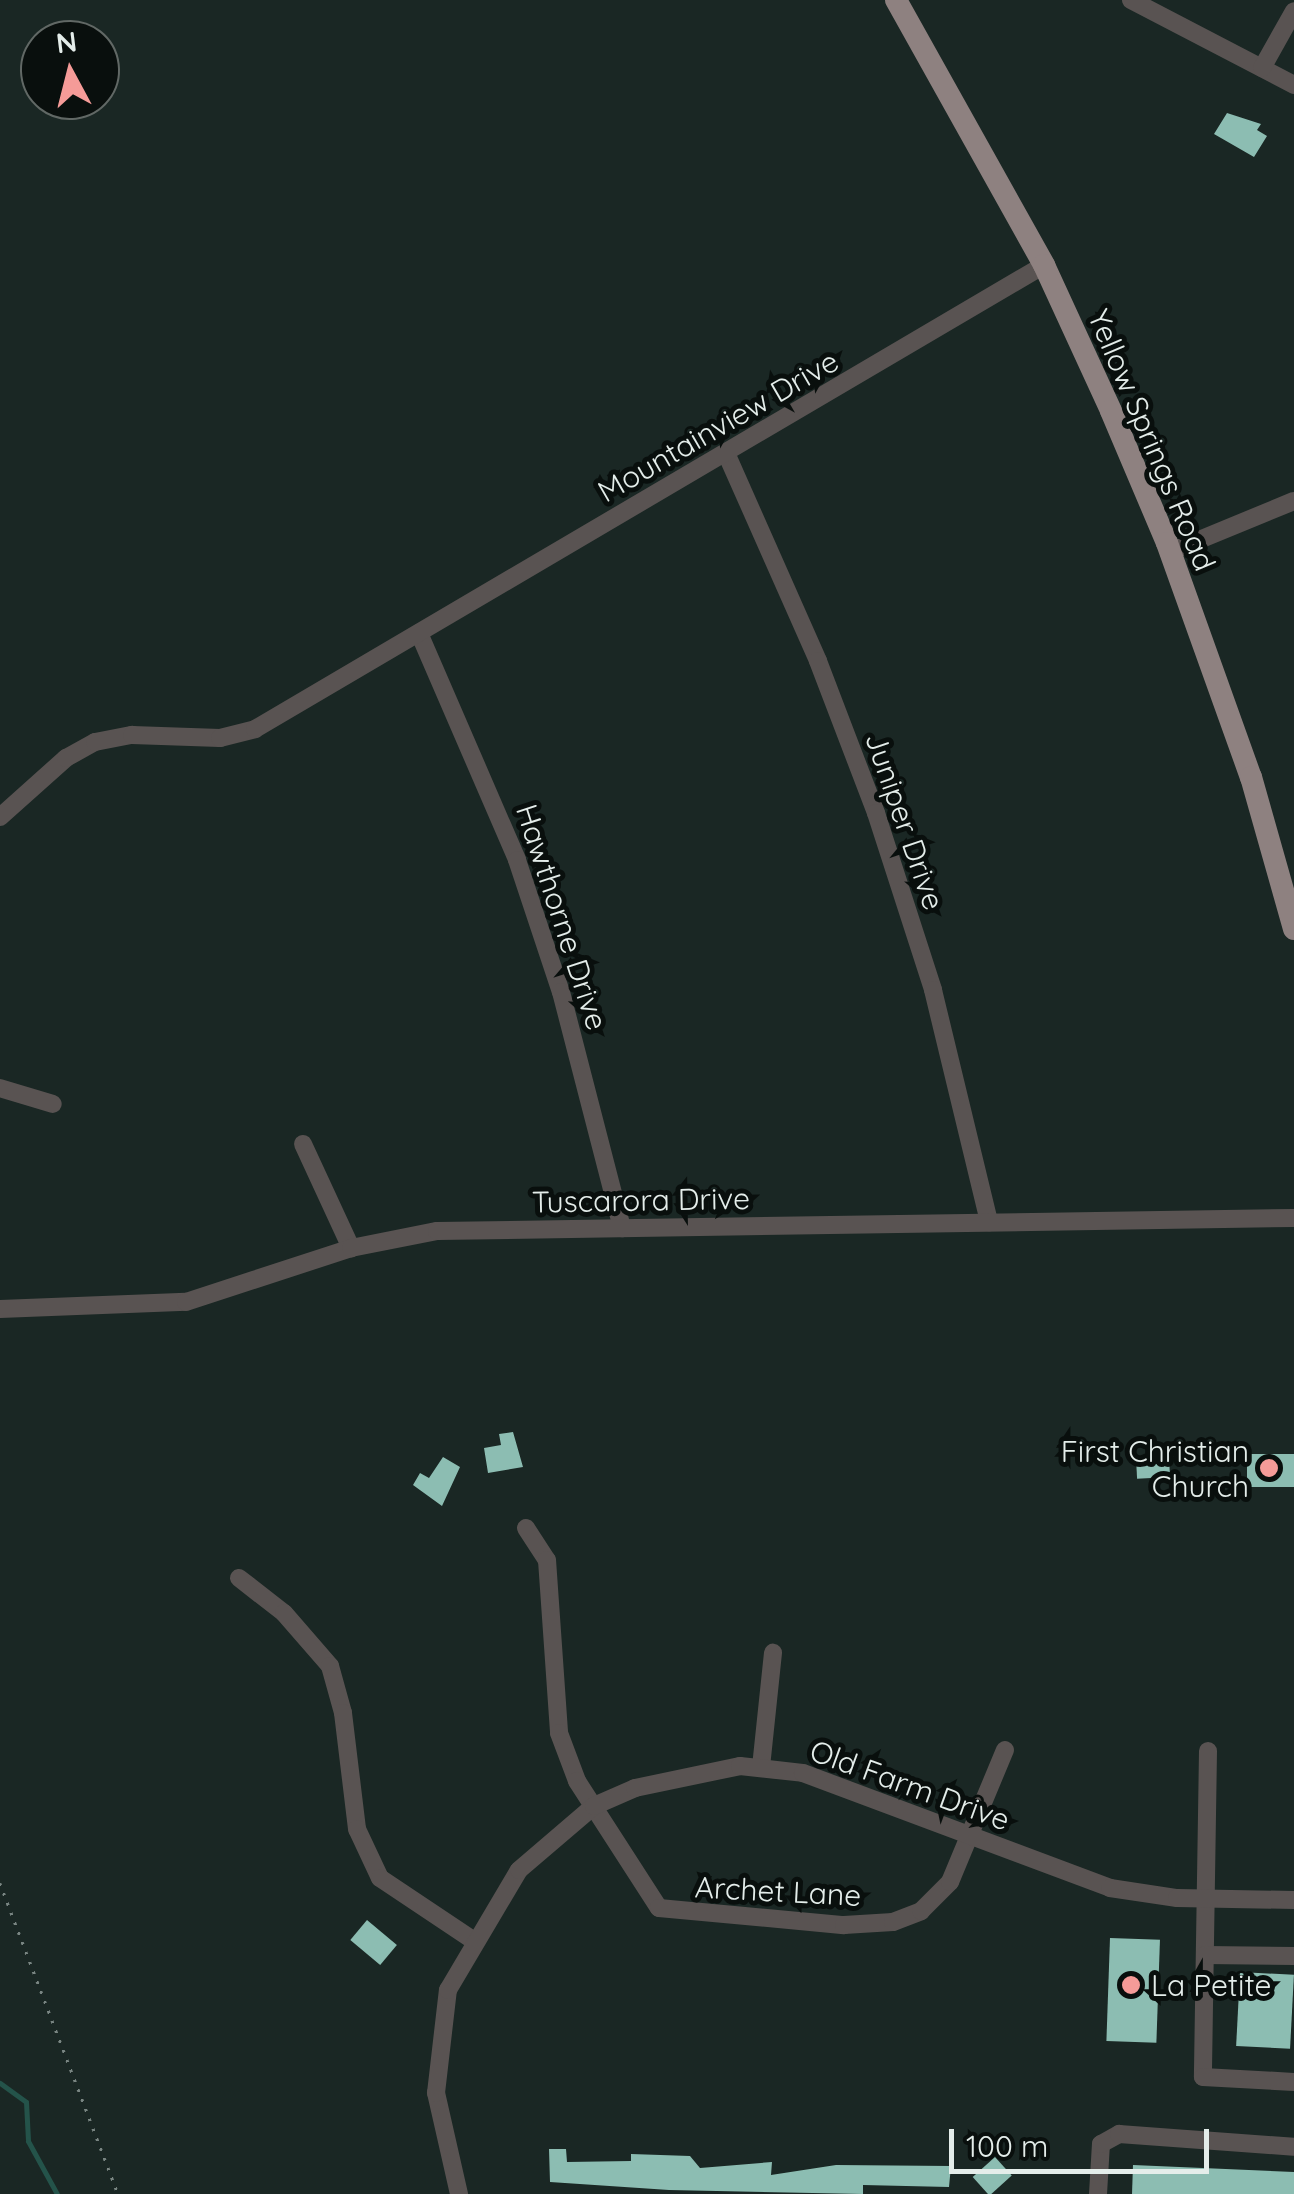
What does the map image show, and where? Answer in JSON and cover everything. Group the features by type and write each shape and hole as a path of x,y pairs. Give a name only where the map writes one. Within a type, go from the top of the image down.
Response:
{"main road":[{"name":"Yellow Springs Road","path":"896,0 1044,265 1170,552 1252,777 1294,929"}],"street":[{"path":"1131,0 1294,85"},
{"path":"1262,68 1294,12"},
{"name":"Mountainview Drive","path":"0,817 66,758 95,742 132,735 220,738 256,729 1044,265"},
{"name":"Juniper Drive","path":"726,453 818,660 876,813 933,990 989,1222"},
{"path":"1170,552 1294,501"},
{"name":"Hawthorne Drive","path":"419,634 517,860 561,992 622,1228"},
{"path":"0,1088 53,1104"},
{"path":"303,1144 352,1248"},
{"name":"Tuscarora Drive","path":"0,1309 186,1302 352,1248 437,1231 1294,1218"},
{"name":"Archet Lane","path":"526,1528 547,1560 559,1733 594,1806 643,1889 660,1908 679,1914 894,1922 921,1912 943,1891 1004,1750"},
{"path":"238,1578 284,1612 330,1666 343,1713 357,1829 380,1878 473,1940"},
{"path":"761,1767 773,1653"},
{"path":"1208,1751 1202,2077 1294,2082"},
{"name":"Old Farm Drive","path":"459,2194 441,2132 436,2054 448,1990 473,1940 519,1870 594,1806 672,1776 761,1767 846,1784 1110,1888 1206,1900 1294,1900"},
{"path":"1205,1955 1294,1956"},
{"path":"1098,2194 1101,2144 1119,2134 1294,2147"}],"path":[{"path":"0,1883 118,2194"}],"building":[{"path":"1227,113 1261,124 1257,130 1267,136 1254,157 1214,134"},
{"path":"513,1432 523,1467 488,1473 484,1448 501,1445 499,1434"},
{"path":"1247,1454 1294,1454 1294,1487 1247,1487"},
{"path":"443,1457 460,1467 442,1506 413,1485 420,1473 429,1478"},
{"path":"1169,1457 1170,1477 1137,1479 1136,1459"},
{"path":"367,1920 397,1945 380,1965 350,1940"},
{"path":"1110,1938 1160,1940 1156,2043 1106,2041"},
{"path":"1240,1972 1294,1975 1290,2049 1236,2046"},
{"path":"549,2149 566,2149 567,2162 631,2161 631,2154 690,2156 700,2168 772,2162 771,2175 836,2165 951,2166 949,2187 863,2185 863,2194 669,2190 550,2182"},
{"path":"995,2157 1012,2176 991,2194 973,2177"},
{"path":"1133,2165 1294,2172 1294,2194 1132,2194"}],"waterway":[{"path":"0,2083 26,2102 28,2141 57,2194"}],"place":[{"name":"First Christian Church","path":"1269,1468"},
{"name":"La Petite","path":"1131,1985"}]}
